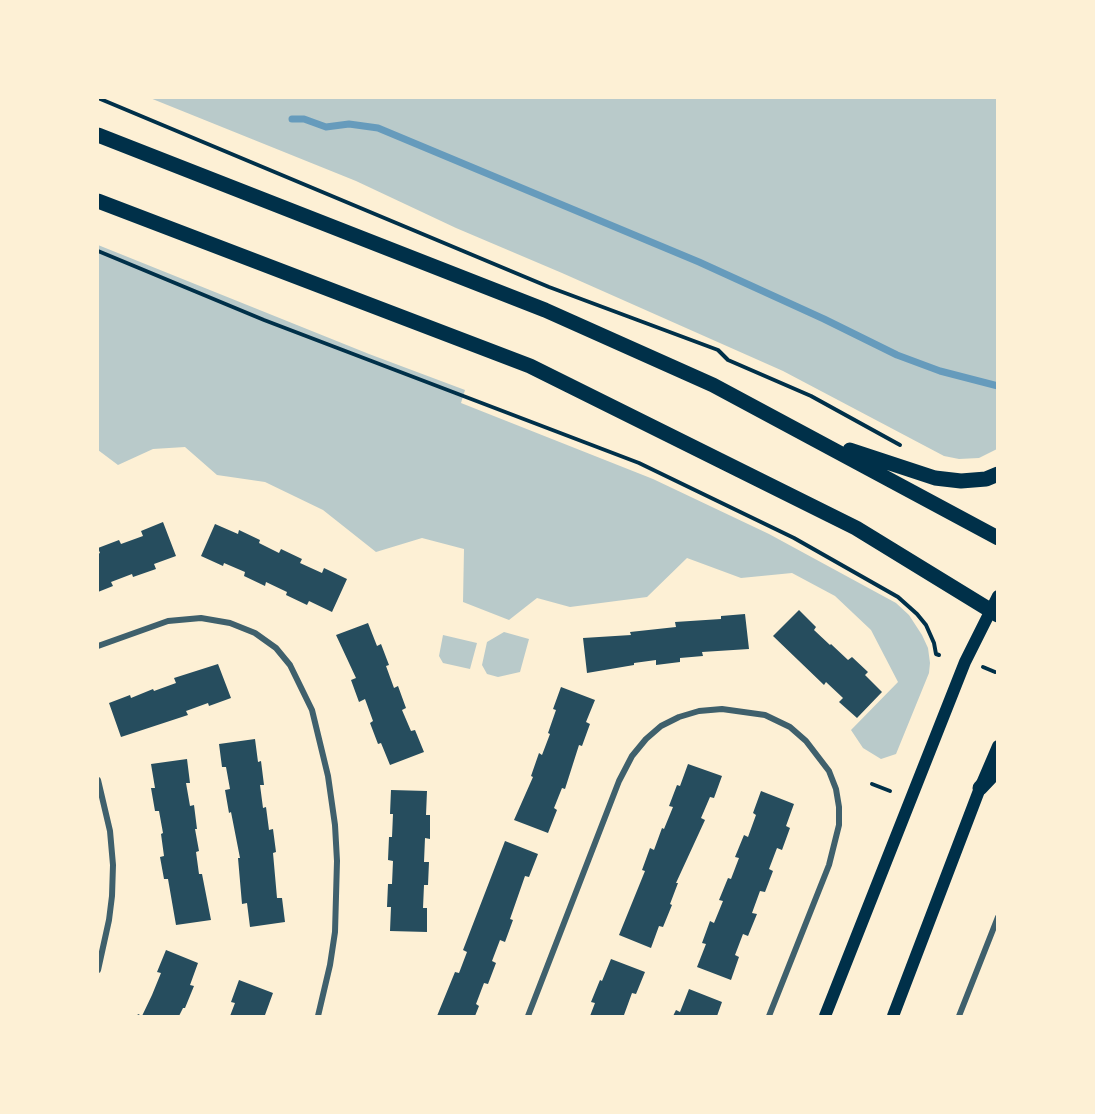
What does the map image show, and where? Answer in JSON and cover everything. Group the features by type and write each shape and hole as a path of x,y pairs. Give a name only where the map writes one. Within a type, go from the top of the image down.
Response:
{"main road":[{"path":"98,135 545,310 713,385 998,538"},
{"path":"98,201 530,366 856,528 995,607 965,662 825,1017"},
{"path":"808,436 935,478 969,481 986,479 998,474"},
{"path":"893,1017 998,746"},
{"path":"980,788 998,769"}],"street":[{"path":"98,646 168,621 201,618 230,623 255,633 276,648 301,682 312,710 328,776 335,825 337,861 335,932 318,1017"},
{"path":"528,1017 619,782 632,756 661,726 699,711 722,709 765,715 790,727 806,741 829,771 837,798 838,825 830,865 769,1017"},
{"path":"98,780 110,831 113,865 109,920 98,970"},
{"path":"959,1017 998,917"}],"path":[{"path":"98,98 549,286 718,350 728,360 811,396 905,447"},
{"path":"98,251 264,320 639,463 794,538 898,597 917,614 934,644 936,654 939,655"},
{"path":"983,667 995,672"},
{"path":"872,784 890,791"}],"shaded area":[{"path":"150,98 997,98 997,449 979,458 959,459 944,456 783,371 456,228 356,181"},
{"path":"98,245 465,390 461,403 653,479 769,534 896,603 909,615 922,635 928,648 930,663 929,673 896,754 881,759 863,748 851,730 898,682 871,630 835,596 792,573 741,578 687,558 647,597 570,607 537,598 509,620 463,602 464,549 422,538 376,552 323,510 265,482 217,475 185,447 153,449 118,465 98,450"},
{"path":"504,632 529,639 520,672 498,677 487,674 482,665 487,642"},
{"path":"443,635 477,643 470,669 443,663 439,656"}],"building":[{"path":"163,522 176,556 154,564 156,569 133,577 132,574 111,582 113,586 98,592 98,554 100,553 98,548 119,540 121,544 143,536 141,531"},
{"path":"215,524 238,534 239,530 279,553 281,549 302,559 300,563 322,573 324,568 347,579 332,612 309,601 307,605 266,582 265,586 244,576 245,572 224,563 223,566 201,556"},
{"path":"799,610 816,627 814,630 830,645 848,660 852,657 868,672 865,675 882,692 857,718 839,702 843,698 826,682 824,685 773,636"},
{"path":"745,614 749,649 702,652 703,656 680,658 680,662 656,665 656,660 587,673 583,638 631,635 630,632 676,627 675,622 721,619 721,616"},
{"path":"368,623 377,646 381,644 394,688 398,686 406,708 402,710 411,731 415,730 424,752 390,765 381,743 378,744 370,723 373,721 365,699 359,702 351,680 356,678 336,635"},
{"path":"218,664 231,698 209,706 208,703 186,711 188,715 121,737 109,703 130,695 131,698 153,689 154,691 176,683 174,678"},
{"path":"561,687 595,700 586,722 590,724 582,746 579,745 565,789 562,788 554,808 557,810 548,833 514,820 533,777 531,776 539,753 542,755 550,734 548,733 556,710 553,709"},
{"path":"255,739 264,785 260,785 263,808 266,807 269,830 273,829 277,898 282,898 285,922 250,927 247,903 242,904 238,858 240,858 225,790 230,789 226,767 222,767 219,744"},
{"path":"187,759 190,783 186,783 190,806 194,805 199,874 202,874 211,920 176,925 168,879 164,879 160,857 164,856 161,834 163,833 159,811 155,811 151,788 155,788 151,764"},
{"path":"688,764 722,776 714,798 710,797 701,818 705,820 676,883 678,883 670,904 672,905 663,927 659,926 651,948 619,935 645,871 642,870 650,848 654,850 662,828 664,829 673,807 669,806"},
{"path":"391,790 427,791 426,815 430,815 430,839 425,838 424,862 429,862 428,885 424,885 423,908 427,908 427,932 390,931 391,907 387,907 388,884 392,884 393,861 388,860 393,814 390,814"},
{"path":"761,791 794,804 786,826 790,828 782,850 777,848 769,869 773,871 765,892 760,891 752,913 757,914 748,936 743,934 735,955 739,957 731,980 697,967 706,944 702,943 710,921 714,923 723,901 719,900 728,878 731,879 739,858 735,857 744,835 748,837 756,815 753,813"},
{"path":"505,841 538,854 529,877 525,876 510,919 513,920 505,942 500,940 492,961 496,963 488,984 484,983 476,1004 479,1006 475,1016 437,1016 455,972 459,973 467,952 463,950"},
{"path":"166,950 198,963 190,985 194,986 179,1016 142,1016 161,973 157,972"},
{"path":"611,959 645,972 636,994 632,993 624,1015 628,1016 590,1016 595,1003 591,1002"},
{"path":"239,980 273,993 265,1015 269,1016 230,1016 235,1003 231,1002"},
{"path":"689,989 722,1002 717,1016 673,1016 676,1010 680,1012"}],"waterway":[{"path":"292,119 304,119 326,127 349,124 378,128 699,262 897,355 940,371 998,386"}]}
